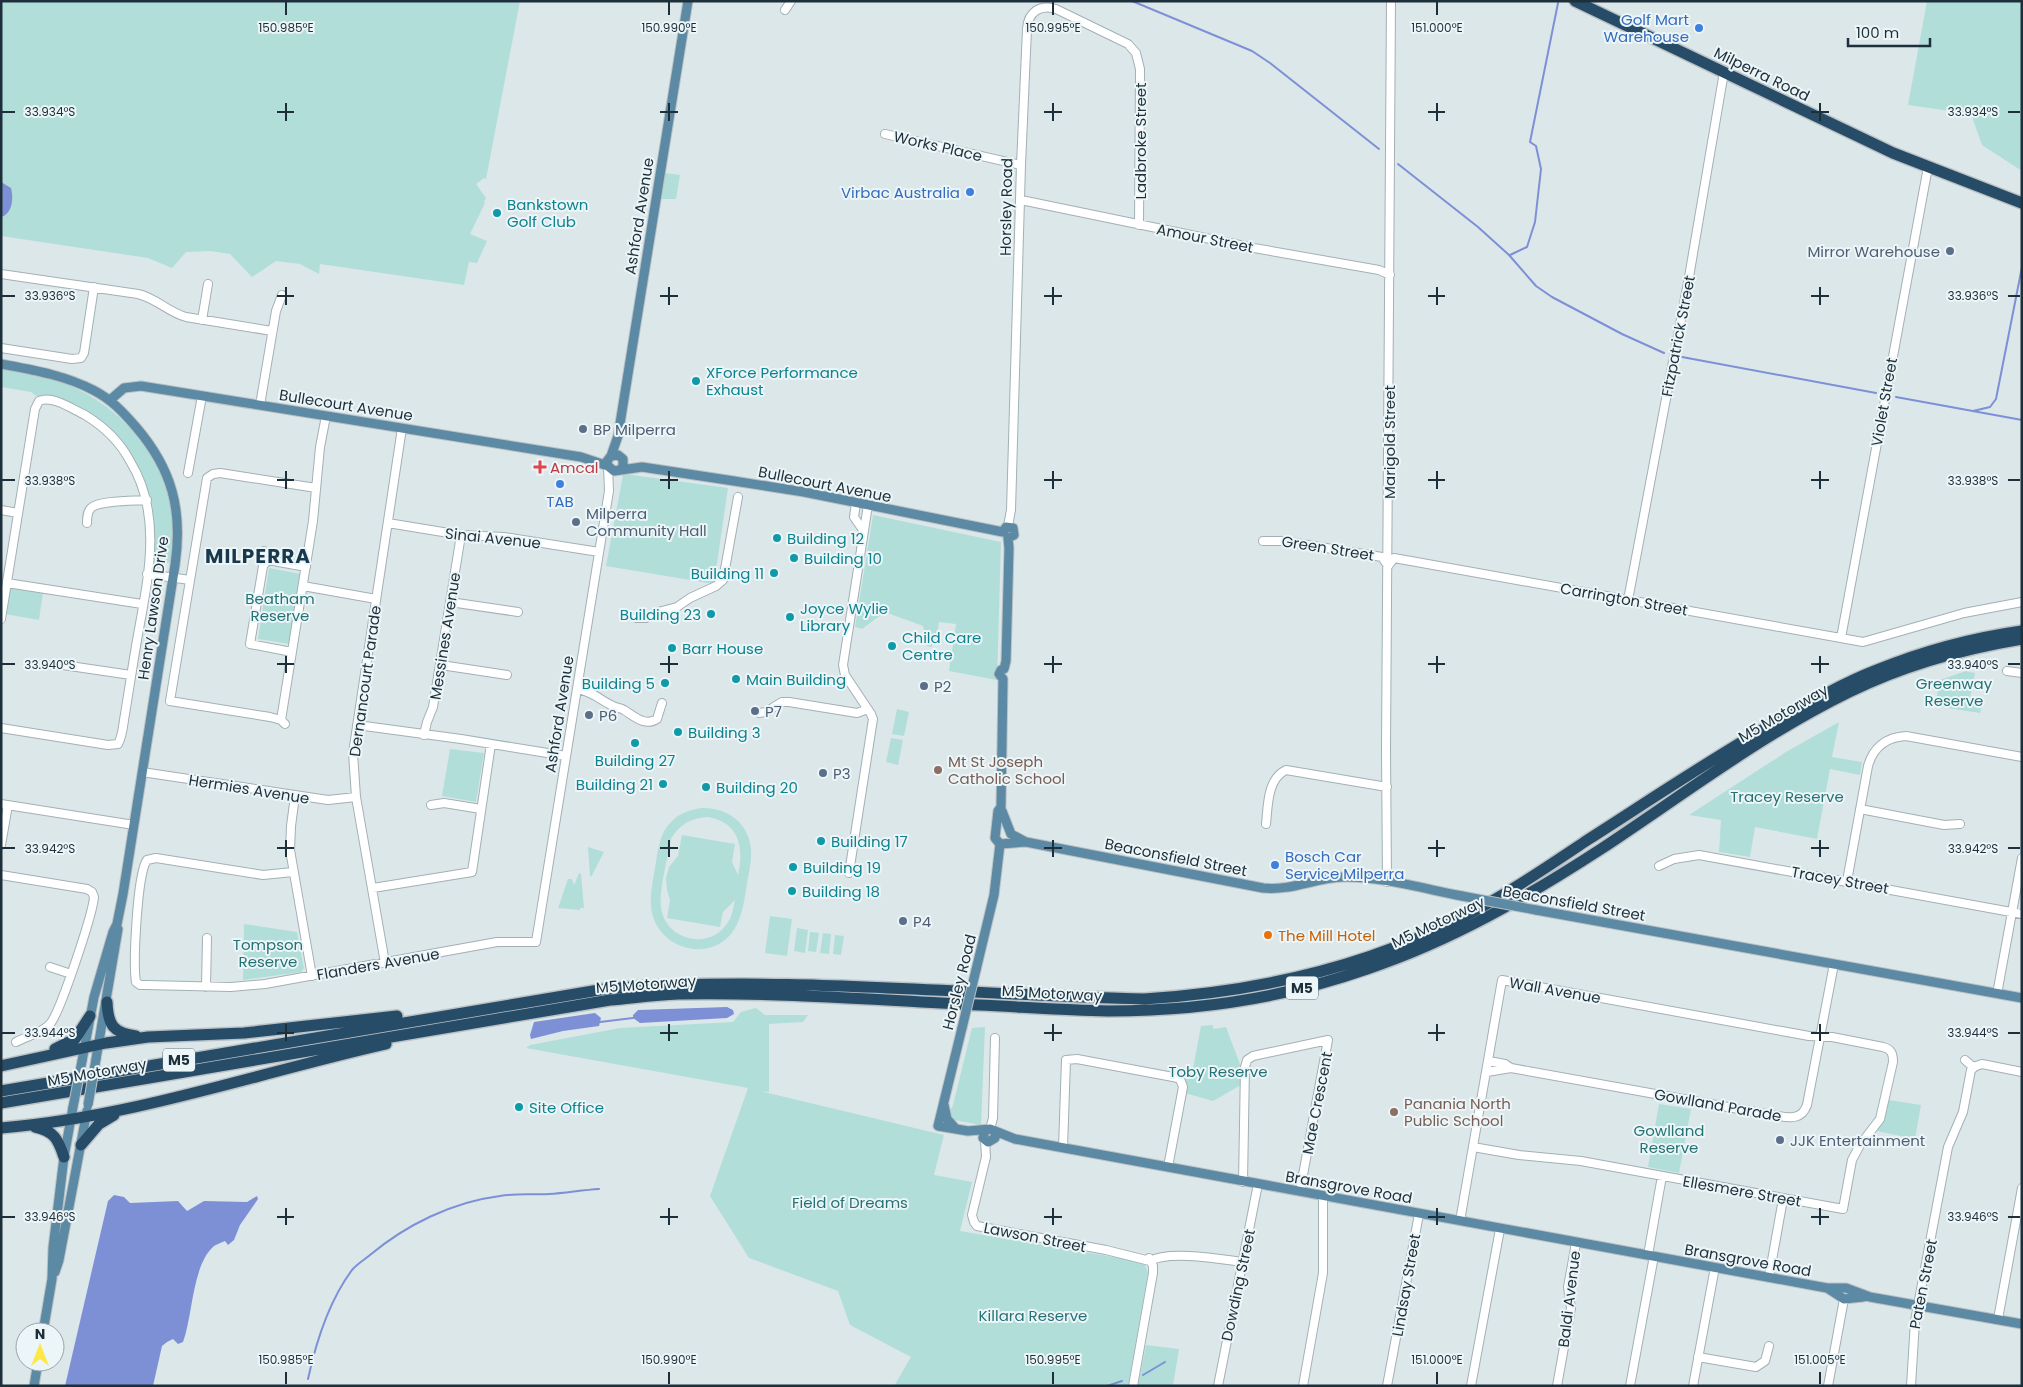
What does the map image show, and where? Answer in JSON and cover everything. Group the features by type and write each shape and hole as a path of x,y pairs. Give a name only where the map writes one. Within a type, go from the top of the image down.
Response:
{"highway":[{"name":"Milperra Road","path":"1575,1 1848,132 2022,203"},
{"name":"Milperra Road","path":"1594,1 1888,143 2022,195"},
{"name":"M5 Motorway","path":"1,1091 604,989 665,984 758,984 1144,999 1189,996 1233,990 1304,976 1371,957 1414,940 1505,894 1738,744 1840,686 1920,654 1955,643 2022,630"},
{"name":"M5 Motorway","path":"1,1103 499,1017 610,1000 675,994 738,994 1106,1010 1158,1010 1238,1001 1308,987 1360,972 1410,953 1486,918 1546,884 1774,733 1849,692 1918,663 1980,646 2022,638"},
{"path":"1,1066 99,1045 148,1037 274,1030 540,999"},
{"path":"107,1002 107,1014 114,1028 122,1033 148,1037"},
{"path":"40,1057 75,1039 90,1016"},
{"path":"1,1128 30,1126 124,1111 358,1050 499,1017"},
{"path":"81,1145 98,1124 124,1111"},
{"path":"30,1126 44,1129 54,1135 64,1157"}],"main road":[{"name":"Ashford Avenue","path":"613,460 688,1"},
{"name":"Henry Lawson Drive","path":"1,364 64,377 92,389 110,400 124,412 149,443 163,465 170,481 176,504 178,526 173,578 117,924 100,973 90,1016 64,1157 53,1248 52,1279 45,1322"},
{"name":"Bullecourt Avenue","path":"110,400 124,388 134,386 202,396 582,457 613,460 642,467 804,492 1006,532"},
{"path":"613,460 622,467 618,471"},
{"name":"Bullecourt Avenue","path":"618,471 642,467"},
{"name":"Horsley Road","path":"938,1126 994,896 1004,837 998,811 1001,809 1003,679 1008,677 1009,674 1004,669 1006,661 1009,548 1006,532"},
{"path":"1001,809 1006,826 1004,837"},
{"name":"Beaconsfield Street","path":"1004,837 1273,889 1293,888 1325,879 1342,877 1387,882 2022,998"},
{"name":"Henry Lawson Drive","path":"52,1279 59,1260 81,1145 107,1002 118,933 117,924"},
{"path":"943,1102 946,1115 956,1129"},
{"name":"Bransgrove Road","path":"938,1126 1769,1277 1827,1288 1845,1294"},
{"path":"1845,1294 1919,1305 2022,1324"},
{"path":"34,1386 36,1372"}],"street":[{"path":"785,10 790,1"},
{"name":"Marigold Street","path":"1387,882 1391,1"},
{"name":"Horsley Road","path":"1006,532 1011,510 1020,165 1027,25 1030,15 1035,6 1056,9 1128,44 1138,58"},
{"name":"Ladbroke Street","path":"1138,58 1140,76 1139,225"},
{"name":"Fitzpatrick Street","path":"1628,600 1689,277 1724,72"},
{"name":"Works Place","path":"885,134 1020,165"},
{"name":"Violet Street","path":"1841,638 1928,166"},
{"name":"Amour Street","path":"1020,200 1139,225 1379,270 1390,275"},
{"path":"1,274 143,295 180,315 272,332"},
{"path":"202,320 208,284"},
{"path":"1,348 72,359 81,358 84,353 94,288"},
{"path":"260,405 277,307 282,295"},
{"path":"188,472 202,396"},
{"path":"1,619 35,409 37,403 43,400 68,406 94,421 107,432 129,458 139,477 147,500 151,536 147,574 119,743 108,745 1,728"},
{"path":"316,488 220,473 212,474 207,478 170,701 283,722 306,567 326,416"},
{"name":"Dernancourt Parade","path":"385,963 356,797 353,764 357,725 402,428"},
{"name":"Ashford Avenue","path":"536,942 613,460"},
{"name":"Ashford Avenue","path":"609,491 618,471"},
{"path":"636,618 646,618 658,612 674,608 720,583 724,576 738,497"},
{"path":"87,523 88,512 94,506 104,503 147,500"},
{"path":"856,503 854,517 863,530"},
{"path":"849,873 873,719 845,675 843,666 868,505"},
{"path":"1,510 18,513"},
{"name":"Sinai Avenue","path":"388,523 461,535 504,537 599,552"},
{"name":"Messines Avenue","path":"424,735 433,707 441,665 461,535"},
{"name":"Green Street","path":"1263,541 1283,540 1382,557 1388,566"},
{"path":"264,551 268,560"},
{"name":"Carrington Street","path":"1388,566 1394,558 1863,642 1964,613 2022,602"},
{"path":"268,560 306,567"},
{"path":"268,560 263,566 250,644 292,652"},
{"path":"147,574 190,580"},
{"path":"7,583 142,604"},
{"path":"303,586 376,599"},
{"path":"450,602 518,612"},
{"path":"63,665 131,675"},
{"path":"441,665 508,675"},
{"path":"2007,670 2022,673"},
{"path":"577,689 586,690 636,719 647,722 657,719 662,703"},
{"path":"759,713 766,712 782,702 857,713 868,709"},
{"path":"357,725 566,756"},
{"path":"1847,881 1869,760 1876,749 1893,738 1912,737 2022,757"},
{"path":"373,888 472,872 492,744"},
{"path":"1266,824 1274,778 1286,770 1387,787"},
{"name":"Hermies Avenue","path":"142,772 328,800 356,797"},
{"path":"295,796 290,850 312,976"},
{"path":"431,804 444,803 481,809"},
{"path":"1,845 5,805 134,825"},
{"path":"1860,809 1944,825 1960,824"},
{"name":"Tracey Street","path":"1659,866 1674,858 1699,855 2022,914"},
{"name":"Flanders Avenue","path":"293,872 268,875 156,858 147,860 140,886 136,982 140,985 254,986 497,942 536,942"},
{"path":"1997,994 2022,858"},
{"path":"1,876 84,889 92,892 94,902 53,1021 42,1031 16,1042"},
{"path":"206,987 207,938"},
{"name":"Gowlland Parade","path":"1487,1072 1511,1068 1794,1118 1802,1114 1807,1105 1834,964"},
{"path":"50,968 70,974"},
{"name":"Wall Avenue","path":"1460,1221 1502,980 1820,1037"},
{"name":"Ellesmere Street","path":"1473,1147 1519,1155 1574,1160 1843,1209 1854,1155 1883,1113 1894,1049 1820,1037"},
{"name":"Lawson Street","path":"995,1038 993,1118 972,1215 975,1224 983,1228 1106,1250 1150,1261 1158,1257 1167,1256 1203,1257 1242,1262"},
{"name":"Mae Crescent","path":"1243,1182 1244,1067 1247,1060 1253,1056 1328,1040 1300,1192"},
{"path":"1063,1148 1066,1060 1077,1059 1173,1076 1180,1079 1183,1087 1168,1167"},
{"path":"1965,1060 1973,1067 1982,1064 2022,1072"},
{"name":"Gowlland Parade","path":"1489,1061 1505,1064 1511,1068"},
{"name":"Paten Street","path":"1911,1386 1913,1337 1949,1144 1963,1112 1970,1073 1973,1067"},
{"path":"1630,1386 1662,1176"},
{"name":"Dowding Street","path":"1218,1386 1258,1184"},
{"path":"1998,1319 2022,1188"},
{"path":"1302,1386 1324,1269 1323,1196"},
{"path":"1769,1277 1783,1199"},
{"name":"Lindsay Street","path":"1387,1386 1419,1214"},
{"path":"1471,1386 1500,1228"},
{"name":"Baldi Avenue","path":"1557,1386 1571,1308 1568,1288 1576,1243"},
{"path":"1133,1386 1153,1274 1150,1261"},
{"path":"1693,1386 1715,1268"},
{"path":"1828,1386 1845,1294"},
{"path":"1698,1357 1756,1367 1765,1361 1769,1346"}],"green space":[{"name":"Bankstown Golf Club","path":"1,1 520,1 486,179 484,178 476,184 486,198 470,234 487,241 477,263 469,262 464,285 320,264 319,274 300,264 276,261 252,277 230,254 210,251 186,252 172,268 148,258 1,236"},
{"path":"1927,1 2022,1 2022,171 1982,145 1971,114 1908,105"},
{"path":"665,173 680,175 676,199 661,199"},
{"path":"1,369 43,377 84,392 108,408 130,428 148,451 162,476 170,504 173,533 170,562 156,569 151,567 154,534 153,508 140,470 124,446 109,429 90,414 39,398 31,392 1,387"},
{"path":"623,475 728,488 714,584 606,566"},
{"path":"873,515 1001,542 997,680 949,671 956,624 939,622 937,637 933,637 932,647 927,646 923,626 885,612 862,629 855,627"},
{"name":"Beatham Reserve","path":"269,568 301,574 290,644 258,639"},
{"path":"13,587 43,592 39,620 5,614 9,591"},
{"name":"Greenway Reserve","path":"1966,671 1975,673 1969,703 1982,705 1980,713 1935,706 1940,680"},
{"path":"897,709 909,712 904,736 892,734"},
{"name":"Tracey Reserve","path":"1839,722 1832,757 1862,762 1860,775 1830,769 1817,839 1755,827 1750,857 1719,852 1721,820 1689,815 1786,752"},
{"path":"891,738 903,740 898,765 886,762"},
{"path":"450,749 484,753 476,802 442,796"},
{"path":"701,808 720,810 735,818 746,831 751,853 743,905 731,934 724,941 714,946 692,949 675,943 661,931 652,915 651,900 661,837 671,822 678,816","holes":["707,817 727,824 733,830 740,846 738,875 732,862 735,844 682,835 678,856 669,867 666,878 670,900 667,918 720,927 723,912 735,900 730,919 719,933 700,939 690,938 673,930 666,922 662,912 662,887 671,839 681,826 690,821"]},
{"path":"588,847 604,852 591,877 590,876"},
{"path":"579,873 581,874 584,908 580,908 580,910 558,908 568,879 572,879 574,885"},
{"path":"770,916 792,919 787,956 765,953"},
{"name":"Tompson Reserve","path":"244,924 297,932 304,968 301,972 243,980"},
{"path":"797,928 808,930 805,953 794,951"},
{"path":"810,932 819,933 816,952 808,951"},
{"path":"823,933 831,934 829,954 820,953"},
{"path":"835,935 844,936 841,955 833,954"},
{"path":"756,1008 765,1015 808,1015 803,1022 769,1024 769,1092 760,1091 944,1135 934,1175 972,1182 960,1231 1137,1261 1145,1265 1148,1273 1128,1386 894,1386 911,1357 850,1325 838,1291 749,1258 710,1196 748,1088 526,1048 530,1045 620,1028 733,1022 741,1012"},
{"name":"Toby Reserve","path":"1213,1025 1213,1029 1226,1027 1241,1067 1241,1085 1213,1101 1185,1093 1186,1085 1184,1079 1192,1074 1201,1026"},
{"path":"985,1027 981,1125 949,1119 947,1117 953,1105 972,1028"},
{"path":"1889,1100 1921,1105 1915,1139 1877,1131 1884,1119"},
{"name":"Gowlland Reserve","path":"1659,1104 1691,1109 1679,1173 1648,1167"},
{"path":"1146,1345 1179,1349 1173,1386 1138,1386"}],"water":[{"path":"1,182 11,188 12,197 8,213 1,217"},
{"path":"727,1007 733,1010 734,1014 727,1018 640,1023 633,1018 633,1015 638,1010"},
{"path":"595,1013 601,1018 599,1026 563,1031 531,1039 530,1035 534,1022"},
{"path":"114,1195 124,1197 130,1203 178,1201 187,1211 204,1201 247,1202 257,1196 258,1199 240,1225 234,1240 228,1245 225,1241 215,1245 207,1254 197,1278 183,1342 178,1344 173,1339 162,1346 153,1386 65,1386 108,1201"}],"waterway":[{"path":"1132,1 1252,51 1379,149"},
{"path":"1510,255 1527,247 1535,222 1541,169 1536,146 1530,142 1558,3"},
{"path":"1398,164 1478,227 1509,255 1536,286 1552,297 1622,334 1664,353"},
{"path":"1973,411 1990,407 1996,399 2022,267"},
{"path":"1682,357 1876,393"},
{"path":"1896,397 2022,420"},
{"path":"600,1022 633,1018"},
{"path":"308,1379 324,1322 344,1282 356,1266 399,1234 447,1209 482,1199 599,1189"},
{"path":"1143,1375 1165,1362"},
{"path":"1107,1386 1122,1381"}],"place":[{"name":"Golf Mart Warehouse","path":"1699,28"},
{"name":"Virbac Australia","path":"970,192"},
{"name":"Bankstown Golf Club","path":"497,213"},
{"name":"Mirror Warehouse","path":"1950,251"},
{"name":"XForce Performance Exhaust","path":"696,381"},
{"name":"BP Milperra","path":"583,429"},
{"name":"Amcal","path":"540,467"},
{"name":"TAB","path":"560,484"},
{"name":"Milperra Community Hall","path":"576,522"},
{"name":"Building 12","path":"777,538"},
{"name":"Building 10","path":"794,558"},
{"name":"Building 11","path":"774,573"},
{"name":"Building 23","path":"711,614"},
{"name":"Joyce Wylie Library","path":"790,617"},
{"name":"Child Care Centre","path":"892,646"},
{"name":"Barr House","path":"672,648"},
{"name":"Main Building","path":"736,679"},
{"name":"Building 5","path":"665,683"},
{"name":"P2","path":"924,686"},
{"name":"P7","path":"755,711"},
{"name":"P6","path":"589,715"},
{"name":"Building 3","path":"678,732"},
{"name":"Building 27","path":"635,743"},
{"name":"Mt St Joseph Catholic School","path":"938,770"},
{"name":"P3","path":"823,773"},
{"name":"Building 21","path":"663,784"},
{"name":"Building 20","path":"706,787"},
{"name":"Building 17","path":"821,841"},
{"name":"Bosch Car Service Milperra","path":"1275,865"},
{"name":"Building 19","path":"793,867"},
{"name":"Building 18","path":"792,891"},
{"name":"P4","path":"903,921"},
{"name":"The Mill Hotel","path":"1268,935"},
{"name":"Site Office","path":"519,1107"},
{"name":"Panania North Public School","path":"1394,1112"},
{"name":"JJK Entertainment","path":"1780,1140"}],"district":[{"name":"MILPERRA","path":"258,556"}],"park label":[{"name":"Field of Dreams","path":"850,1202"},
{"name":"Killara Reserve","path":"1033,1315"}]}
